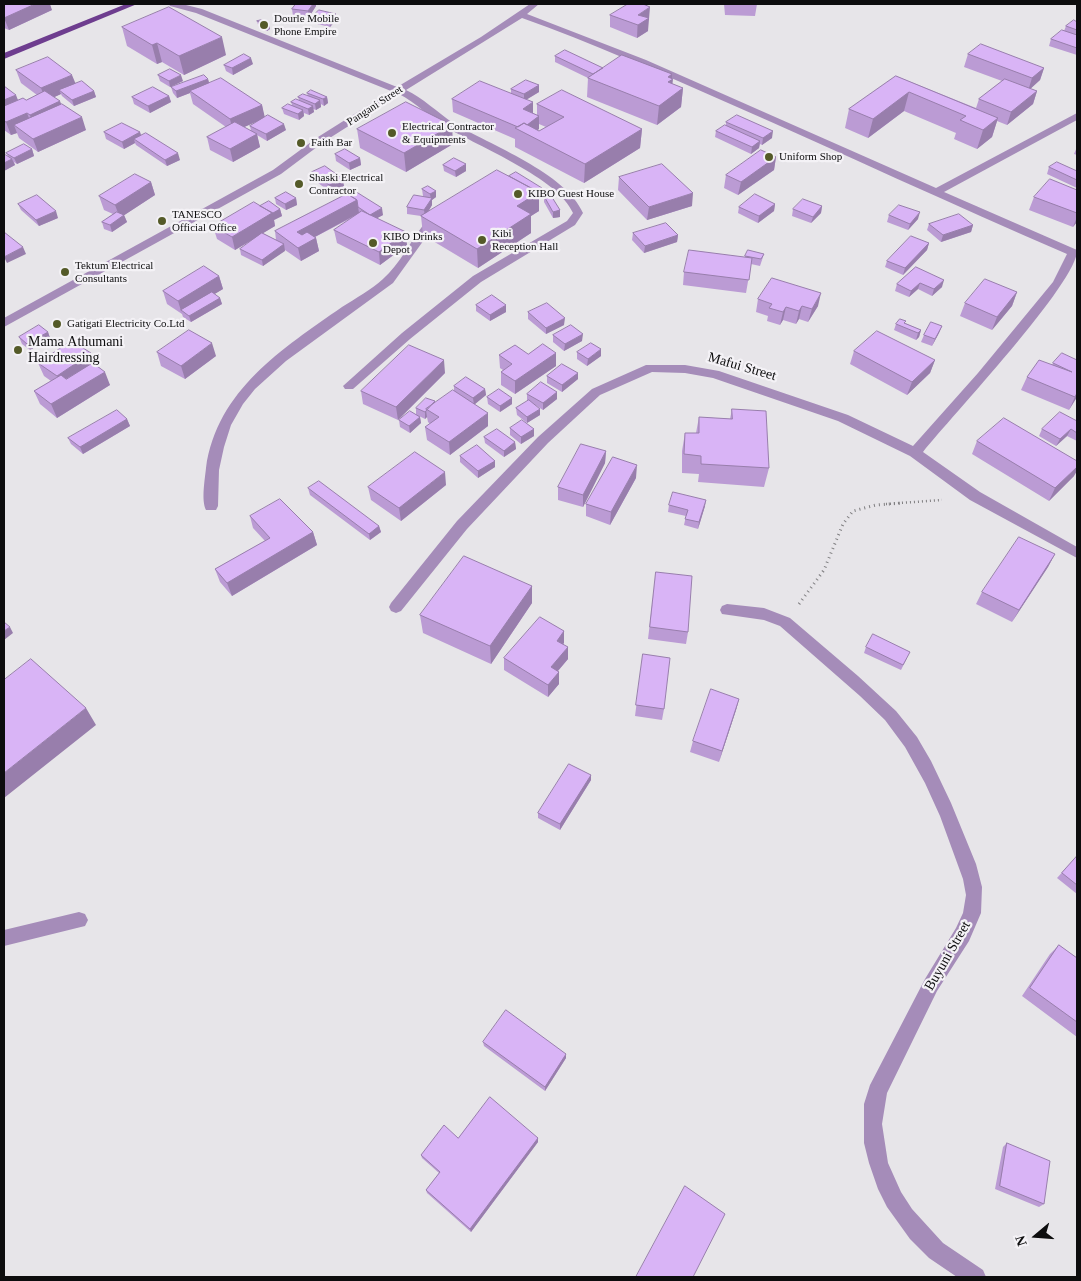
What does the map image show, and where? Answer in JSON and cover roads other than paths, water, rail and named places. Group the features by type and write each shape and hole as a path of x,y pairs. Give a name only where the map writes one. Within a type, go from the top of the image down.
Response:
{"main road":[{"path":"4,56 133,4"}],"street":[{"path":"173,4 199,11 282,46 400,90 448,124 519,164 564,193 574,204 578,214 571,223 477,279 406,336 349,386"},
{"name":"Pangani Street","path":"4,323 277,172 295,158 400,90 496,32 535,4"},
{"path":"522,15 570,32 675,75 936,193 1075,253 1058,283 982,376 939,423 915,453"},
{"path":"936,193 1077,116"},
{"path":"503,172 519,164"},
{"path":"211,506 211,471 219,441 230,413 251,386 306,340 388,280 407,258 432,221 446,207"},
{"name":"Mafui Street","path":"396,607 462,526 543,440 596,392 650,368 685,369 725,377 843,418 915,453 975,496 1077,553"},
{"name":"Buyuni Street","path":"727,610 766,614 786,622 834,662 877,702 910,742 937,787 976,890 974,906 969,921 930,985 882,1082 874,1103 873,1127 877,1153 884,1177 894,1199 908,1220 931,1247 976,1277"},
{"path":"4,938 79,920"}],"place":[{"name":"Dourle Mobile Phone Empire","path":"264,25"},
{"name":"Electrical Contractor & Equipments","path":"392,133"},
{"name":"Faith Bar","path":"301,143"},
{"name":"Uniform Shop","path":"769,157"},
{"name":"Shaski Electrical Contractor","path":"299,184"},
{"name":"KIBO Guest House","path":"518,194"},
{"name":"TANESCO Official Office","path":"162,221"},
{"name":"Kibi Reception Hall","path":"482,240"},
{"name":"KIBO Drinks Depot","path":"373,243"},
{"name":"Tektum Electrical Consultants","path":"65,272"},
{"name":"Gatigati Electricity Co.Ltd","path":"57,324"},
{"name":"Mama Athumani Hairdressing","path":"18,350"}]}
